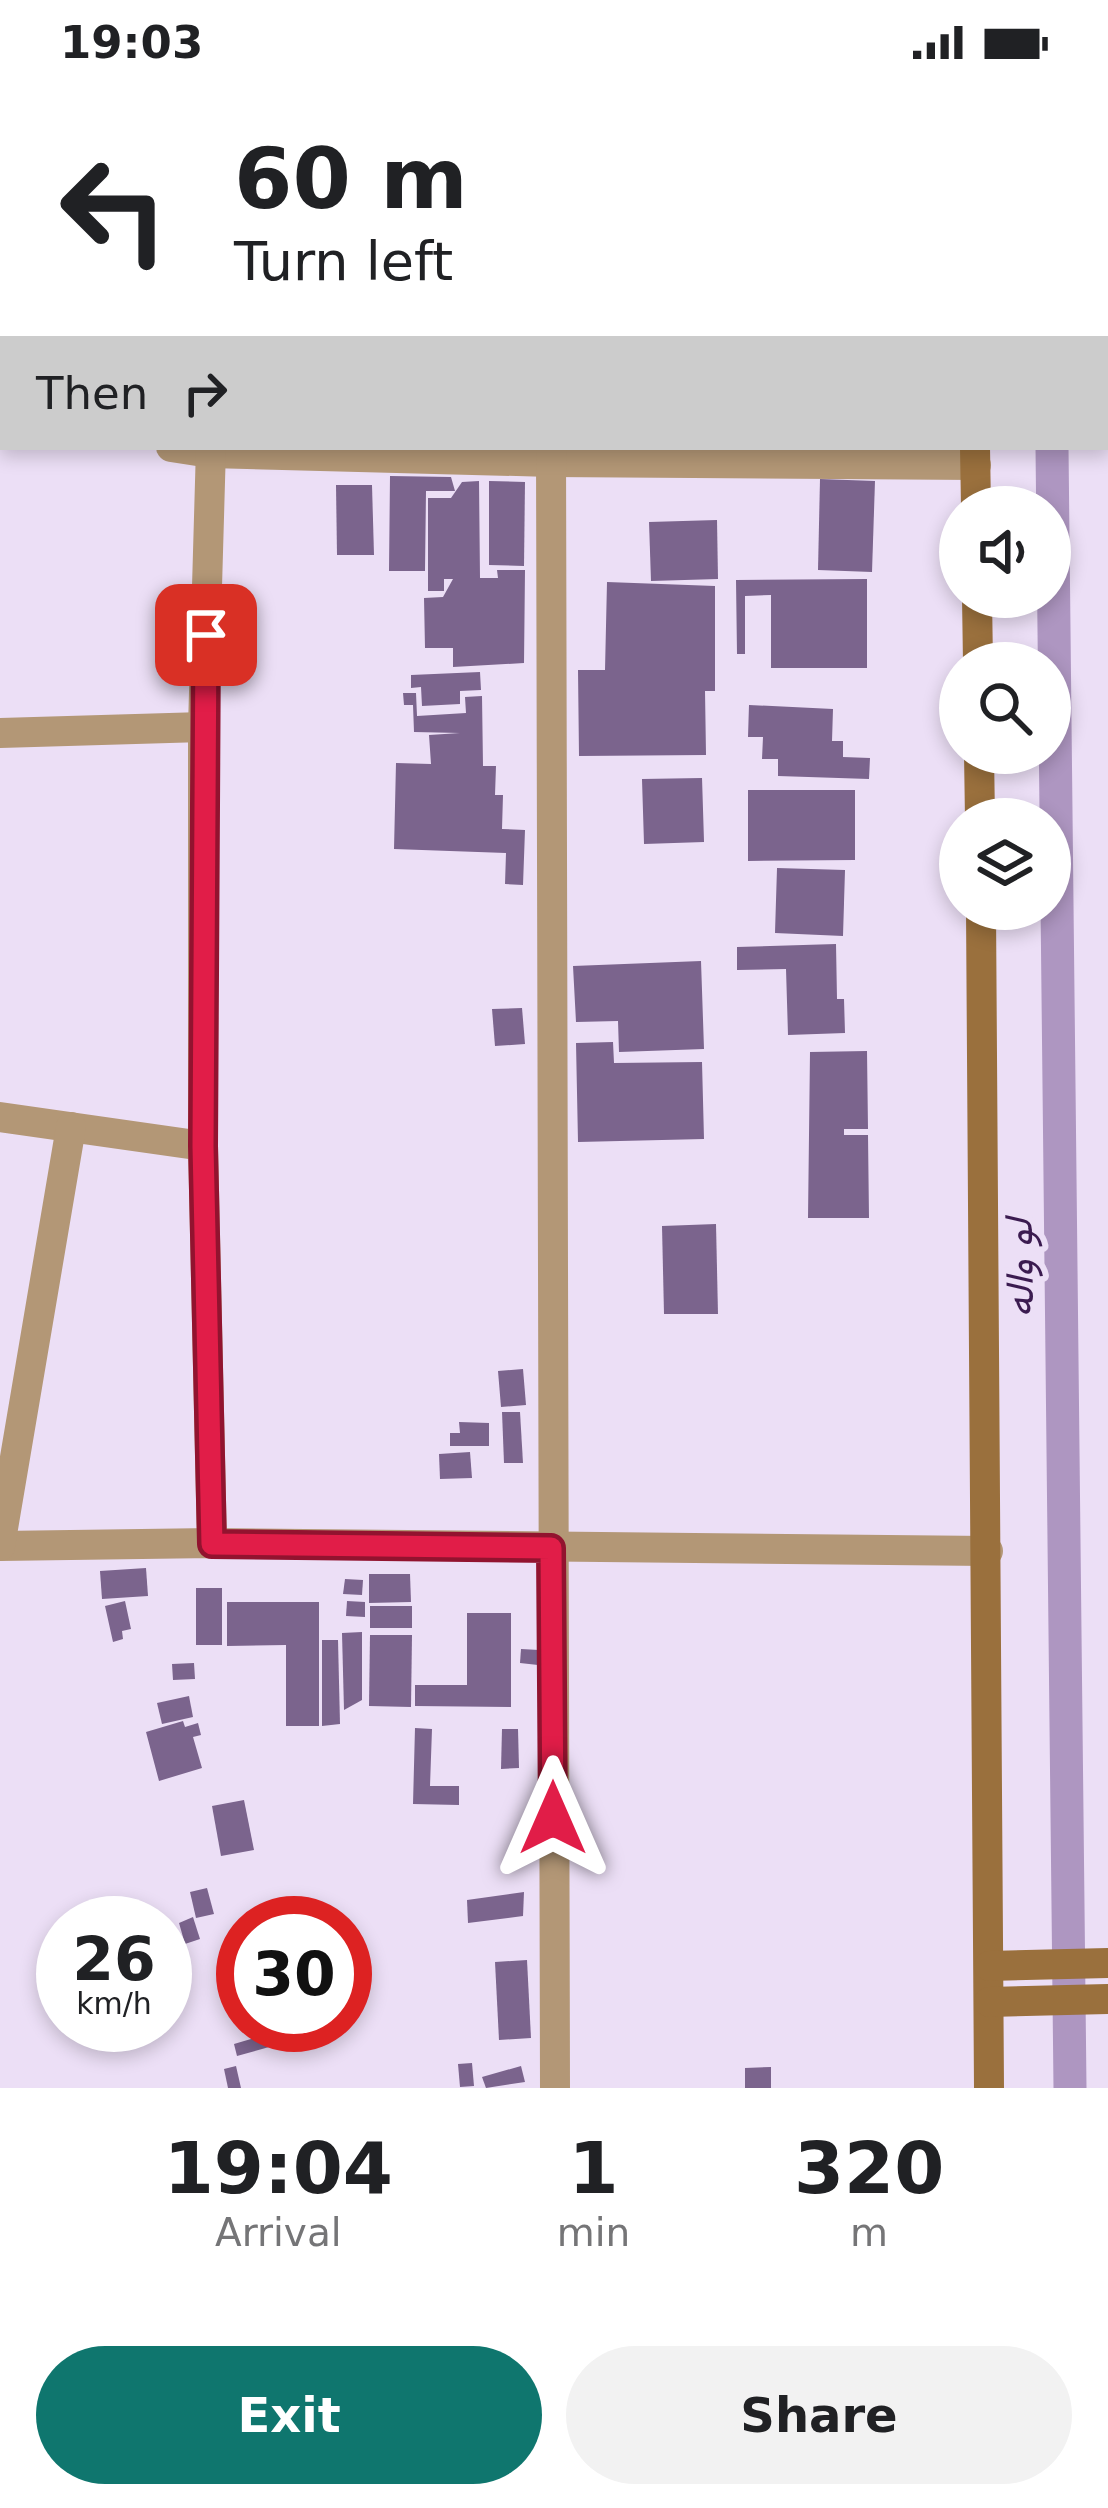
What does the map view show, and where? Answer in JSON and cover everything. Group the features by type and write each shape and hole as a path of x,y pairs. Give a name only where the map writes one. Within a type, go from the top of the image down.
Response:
{"street":[{"path":"212,1544 203,1146 203,727 210,450 976,456"},
{"path":"551,455 555,2088"},
{"path":"0,733 203,727"},
{"path":"981,930 989,2088"},
{"path":"0,1118 203,1146"},
{"path":"71,1127 0,1546 988,1551"},
{"path":"989,1966 1108,1963"},
{"path":"989,2002 1108,1999"}],"building":[{"path":"390,476 451,477 455,491 426,491 425,571 389,571"},
{"path":"820,479 875,481 872,572 818,570"},
{"path":"479,481 480,578 498,578 497,570 525,570 524,663 453,667 453,648 425,648 424,598 443,597 453,579 444,579 444,591 428,591 428,498 451,498 462,482"},
{"path":"489,481 525,482 524,566 489,565"},
{"path":"336,485 372,485 374,555 337,555"},
{"path":"717,520 718,579 651,581 649,522"},
{"path":"867,579 867,668 771,668 771,595 745,596 745,654 737,654 736,580"},
{"path":"607,582 715,586 715,691 705,691 706,755 579,756 578,670 605,670"},
{"path":"480,672 481,690 460,691 460,704 422,706 421,687 411,688 411,675"},
{"path":"403,693 416,693 417,716 466,713 465,697 482,696 483,766 496,766 495,795 503,795 502,829 525,830 523,885 505,884 506,853 394,849 396,763 431,764 429,735 460,733 414,732 413,705 404,705"},
{"path":"749,705 833,709 832,741 843,741 843,757 870,758 869,779 778,776 778,759 762,759 763,737 748,737"},
{"path":"702,778 704,842 644,844 642,779"},
{"path":"748,790 855,790 855,860 748,861"},
{"path":"777,868 845,870 843,936 775,933"},
{"path":"836,944 837,999 844,999 845,1033 788,1035 786,969 737,970 737,947"},
{"path":"701,961 704,1049 619,1052 618,1021 576,1022 573,966"},
{"path":"522,1008 525,1044 495,1046 492,1009"},
{"path":"613,1042 614,1063 702,1062 704,1139 578,1142 576,1043"},
{"path":"867,1051 868,1129 844,1129 844,1135 868,1135 869,1218 808,1218 810,1052"},
{"path":"716,1224 718,1314 664,1314 662,1226"},
{"path":"523,1369 526,1405 501,1407 498,1371"},
{"path":"502,1412 520,1412 523,1463 504,1463"},
{"path":"459,1422 489,1423 489,1446 450,1446 450,1433 460,1433"},
{"path":"470,1452 472,1478 440,1479 439,1454"},
{"path":"146,1568 148,1596 102,1599 100,1571"},
{"path":"369,1574 410,1574 411,1602 369,1603"},
{"path":"345,1579 363,1580 362,1595 343,1594"},
{"path":"196,1588 222,1588 222,1645 196,1645"},
{"path":"125,1601 131,1629 122,1631 123,1639 113,1642 105,1606"},
{"path":"347,1601 365,1602 365,1617 346,1616"},
{"path":"227,1602 319,1602 319,1726 286,1726 286,1645 227,1646"},
{"path":"370,1606 412,1606 412,1628 370,1628"},
{"path":"467,1613 511,1613 511,1707 415,1706 415,1685 467,1685"},
{"path":"362,1632 362,1700 344,1710 342,1633"},
{"path":"370,1635 412,1635 411,1707 369,1706"},
{"path":"322,1640 338,1640 340,1724 322,1726"},
{"path":"521,1649 539,1650 538,1665 520,1663"},
{"path":"194,1663 195,1679 173,1680 172,1664"},
{"path":"189,1696 193,1717 162,1724 157,1703"},
{"path":"183,1721 185,1727 198,1723 201,1735 193,1737 202,1768 159,1781 146,1732"},
{"path":"415,1728 432,1729 430,1786 459,1786 459,1805 413,1804"},
{"path":"502,1729 518,1729 519,1768 501,1769"},
{"path":"244,1800 254,1850 221,1856 212,1806"},
{"path":"207,1888 214,1914 196,1918 190,1892"},
{"path":"524,1892 523,1916 468,1923 467,1900"},
{"path":"192,1917 200,1939 192,1942"},
{"path":"527,1960 531,2038 499,2040 495,1962"},
{"path":"472,2063 474,2086 460,2087 458,2064"},
{"path":"236,2066 241,2088 228,2088 224,2069"},
{"path":"521,2066 525,2082 486,2088 482,2077"},
{"path":"771,2067 771,2088 745,2088 745,2068"}],"waterway":[{"name":"لو واله","path":"1052,450 1070,2088"}],"route":[{"path":"206,635 203,1146 212,1544 551,1548 553,1818"}]}
